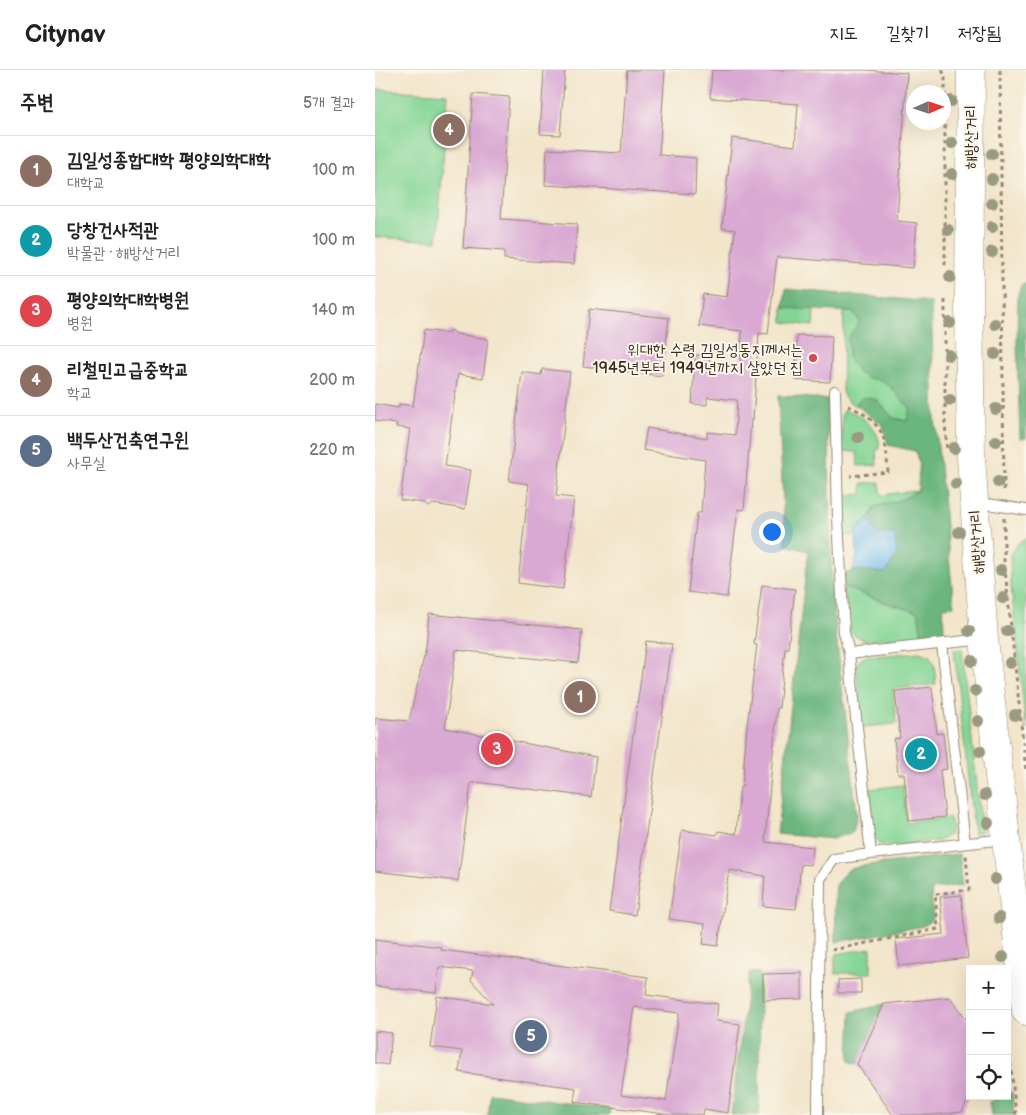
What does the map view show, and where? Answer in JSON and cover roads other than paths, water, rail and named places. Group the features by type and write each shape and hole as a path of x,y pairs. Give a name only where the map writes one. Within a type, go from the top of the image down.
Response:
{"main road":[{"name":"해방산거리","path":"971,70 969,308 973,501 984,639 1005,839 1026,1011"}],"lane":[{"path":"835,396 838,518 844,632 849,654 871,854"},
{"path":"973,501 1026,510"},
{"path":"849,654 984,639"},
{"path":"942,644 965,843"},
{"path":"818,1115 819,879 834,859 1005,839"}],"water":[{"path":"868,519 877,534 895,534 897,554 885,573 863,570 854,571 853,567 857,557 857,530"}],"place":[{"name":"리철민고급중학교","path":"449,130"},
{"name":"위대한 수령 김일성동지께서는 1945년부터 1949년까지 살았던 집","path":"813,358"},
{"name":"김일성종합대학 평양의학대학","path":"580,697"},
{"name":"평양의학대학병원","path":"497,749"},
{"name":"당창건사적관","path":"921,754"},
{"name":"백두산건축연구윈","path":"531,1036"}]}
